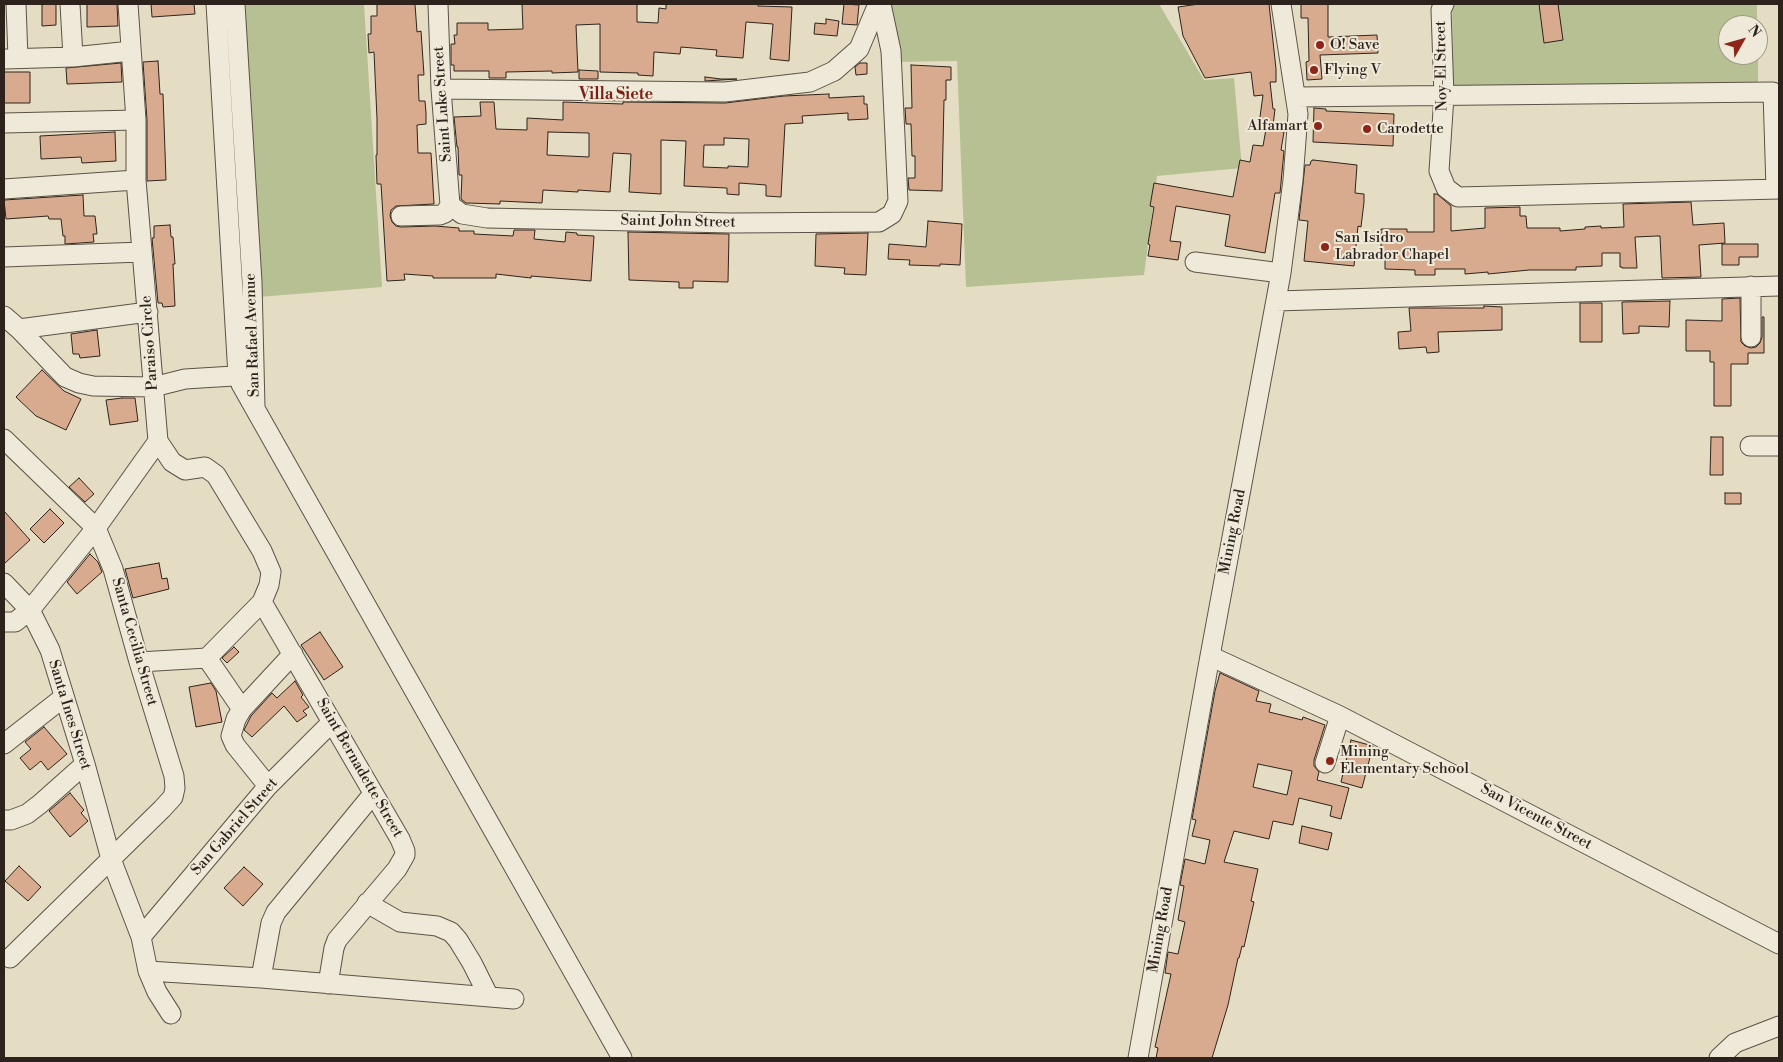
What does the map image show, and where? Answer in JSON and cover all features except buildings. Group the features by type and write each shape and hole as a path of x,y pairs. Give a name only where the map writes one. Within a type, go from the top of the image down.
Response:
{"street":[{"path":"16,4 11,59 73,57 131,51"},
{"path":"70,4 73,57"},
{"name":"Paraiso Circle","path":"128,4 136,120 136,180 158,442"},
{"name":"San Rafael Avenue","path":"216,4 230,237 246,376"},
{"name":"San Rafael Avenue","path":"235,4 249,236 245,392 622,1058"},
{"name":"Saint Luke Street","path":"438,4 441,89 450,205"},
{"path":"859,49 891,50 879,4"},
{"path":"441,89 725,92 810,82 834,71 859,49 879,4"},
{"name":"Mining Road","path":"1138,1058 1281,274 1297,136 1296,97 1281,4"},
{"name":"Noy-El Street","path":"1444,4 1441,10 1444,96 1439,170 1446,188 1458,197 1778,189"},
{"name":"Saint John Street","path":"450,205 462,214 487,218 732,224 879,222 892,214 898,201 891,50"},
{"path":"220,67 239,67"},
{"path":"1296,97 1773,92 1778,189"},
{"path":"4,123 136,120"},
{"path":"4,189 136,180"},
{"path":"401,216 440,216 445,213 450,205"},
{"path":"230,237 249,236"},
{"path":"4,257 142,252"},
{"path":"1195,262 1281,274"},
{"path":"1751,286 1751,337"},
{"path":"1276,301 1779,286"},
{"path":"18,328 148,312"},
{"path":"4,316 65,377 79,383 93,386 153,387 186,379 246,376"},
{"name":"Santa Cecilia Street","path":"4,439 96,528 114,569 139,662 174,776 175,792 173,797 111,858"},
{"path":"4,622 15,622 30,610 96,528 158,442 172,462 185,470 205,467 211,470 221,482 268,562 271,572 269,585 262,602 206,658 139,662"},
{"path":"1750,446 1779,446"},
{"name":"Santa Ines Street","path":"4,583 30,610 50,650 85,764 111,858 141,937 148,971 157,992 171,1014"},
{"name":"Saint Bernadette Street","path":"262,602 400,839 405,855 396,869 337,940 328,984"},
{"path":"268,786 240,752 231,736 236,719 242,709 293,654"},
{"name":"San Vicente Street","path":"1210,656 1340,716 1779,944"},
{"path":"206,658 242,709"},
{"path":"4,744 64,697"},
{"path":"1325,763 1340,716"},
{"name":"San Gabriel Street","path":"141,937 268,786 332,722"},
{"path":"4,820 12,820 27,814 85,764"},
{"path":"261,978 271,924 276,912 373,794"},
{"path":"10,958 111,858"},
{"path":"367,903 400,922 437,926 451,932 472,963 489,997"},
{"path":"148,971 261,978 514,999"},
{"path":"1719,1058 1735,1043 1779,1026"}],"green space":[{"path":"243,4 364,4 382,287 259,297"},
{"path":"887,4 1159,4 1204,80 1234,78 1242,168 1157,176 1144,275 966,287 957,61 895,62"},
{"path":"1452,4 1757,4 1757,15 1718,15 1718,65 1758,65 1758,84 1453,87"}],"place":[{"name":"O! Save","path":"1320,45"},
{"name":"Flying V","path":"1314,70"},
{"name":"Alfamart","path":"1318,126"},
{"name":"Carodette","path":"1367,129"},
{"name":"San Isidro Labrador Chapel","path":"1325,247"},
{"name":"Mining Elementary School","path":"1330,761"}],"district":[{"name":"Villa Siete","path":"616,95"}]}
